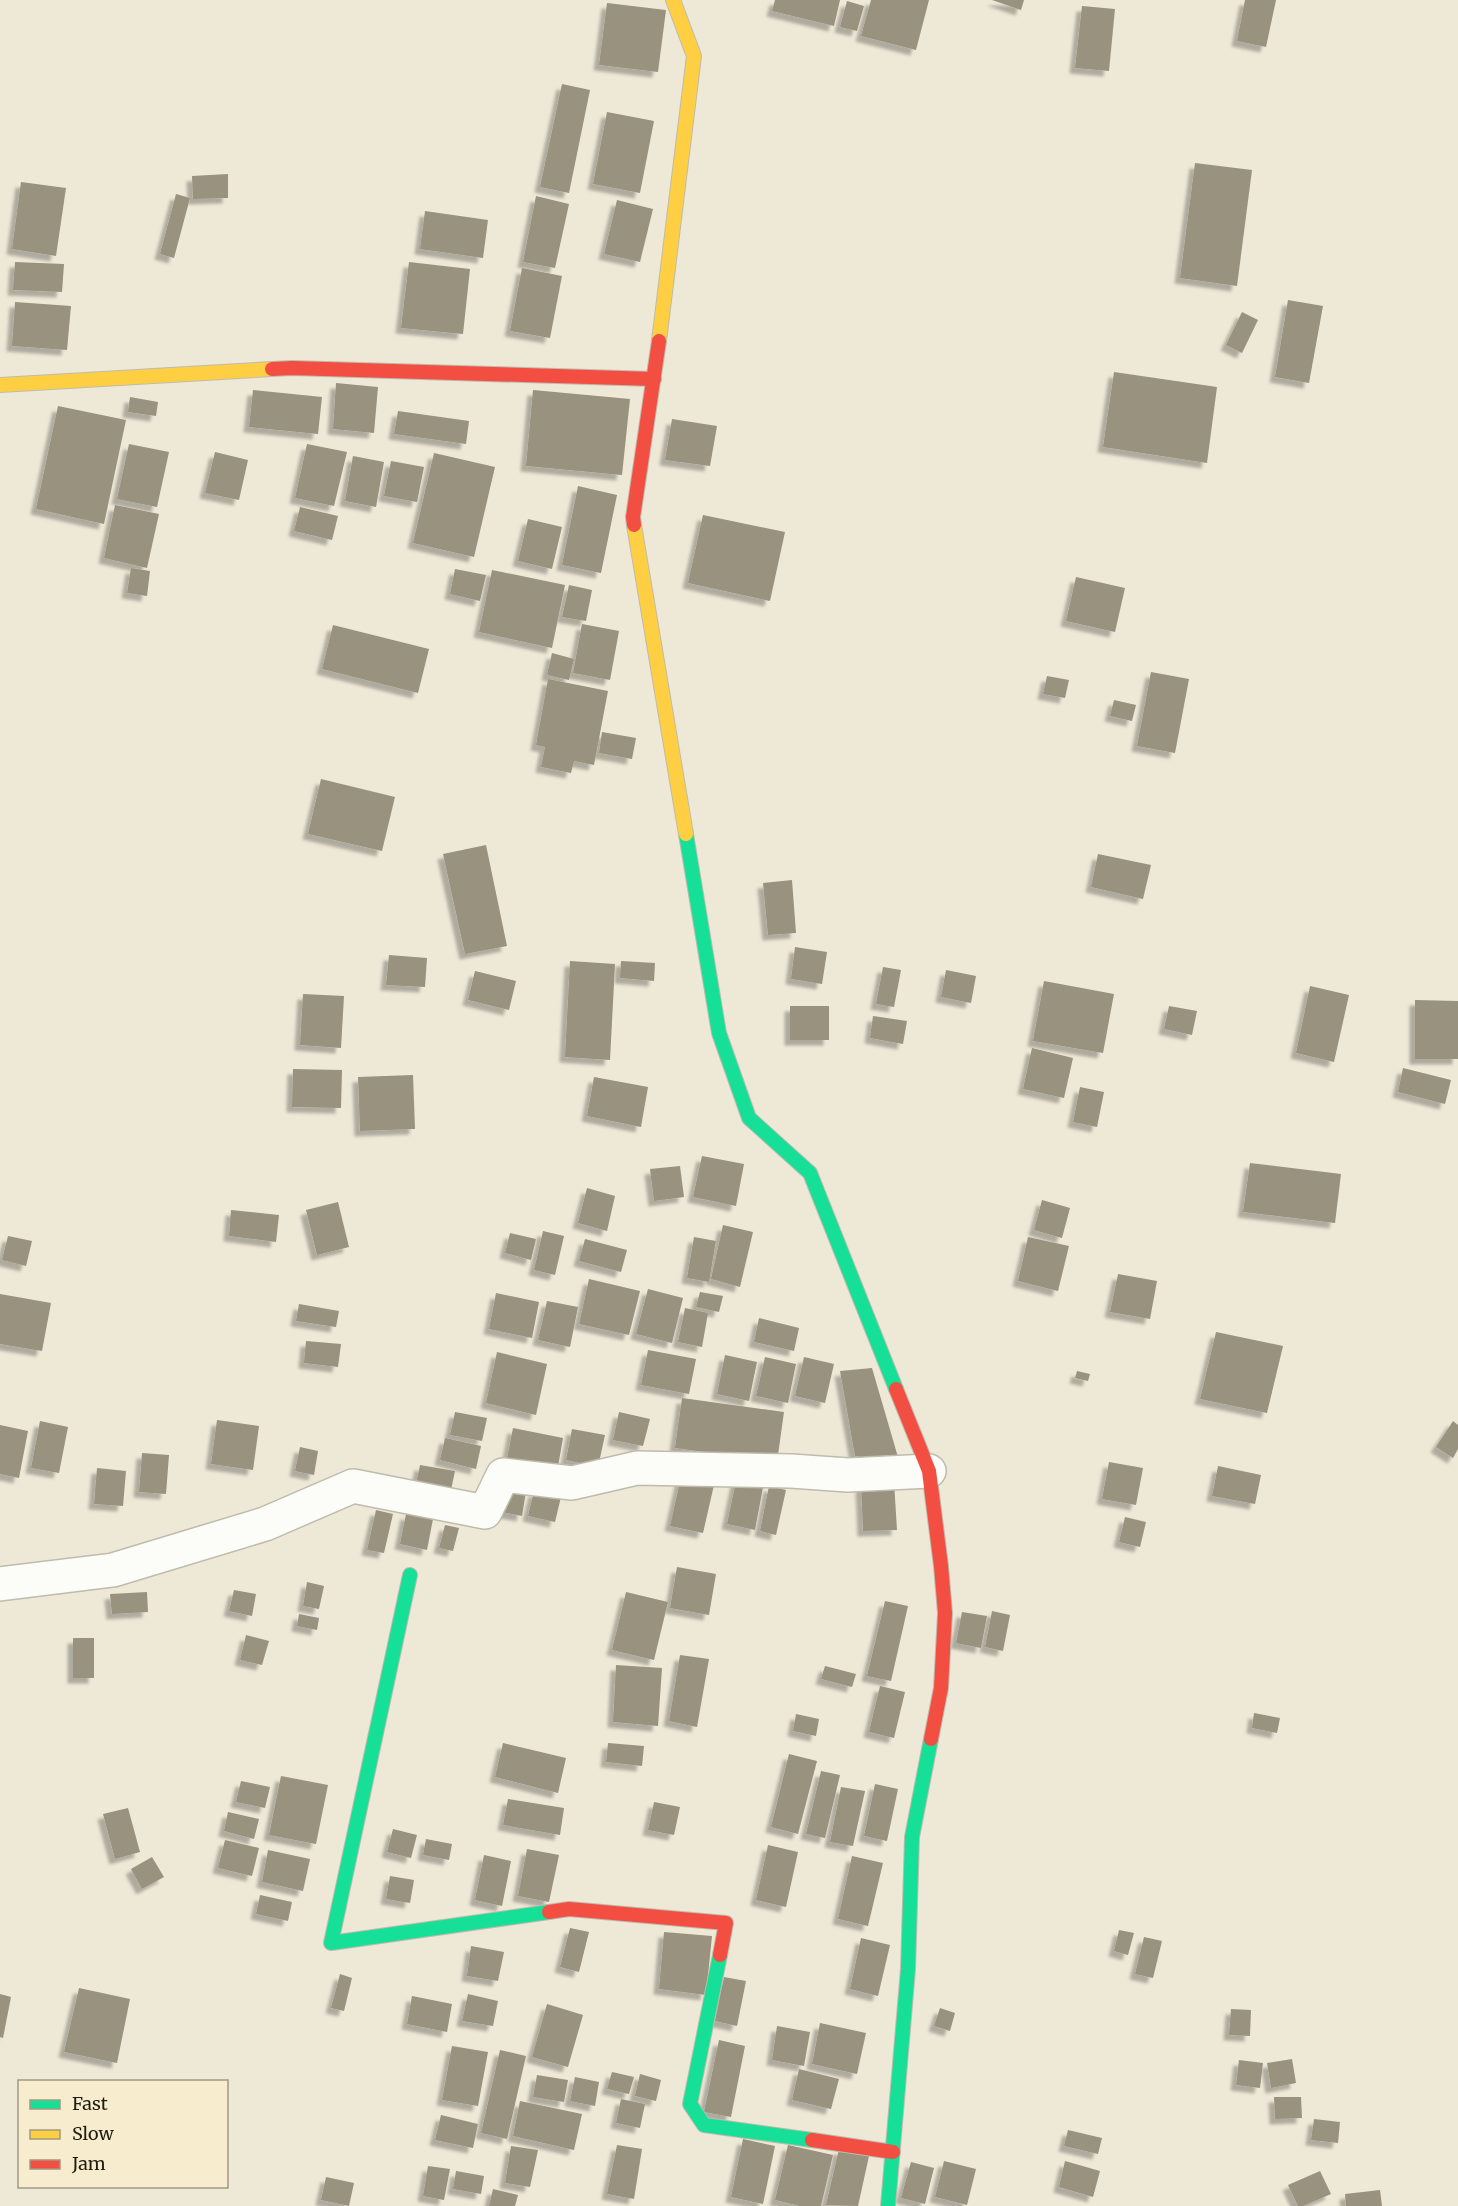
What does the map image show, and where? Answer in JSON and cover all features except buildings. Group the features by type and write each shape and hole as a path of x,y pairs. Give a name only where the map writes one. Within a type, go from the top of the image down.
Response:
{"street":[{"path":"673,0 694,56 654,378 633,517 718,1033 748,1118 810,1173 929,1471 945,1613 940,1688 912,1837 908,1968 888,2206"},
{"path":"0,385 292,368 654,378"},
{"path":"0,1584 113,1570 265,1524 353,1486 484,1512 503,1475 572,1483 637,1468 791,1471 848,1475 929,1471"},
{"path":"410,1575 331,1943 569,1909 726,1923 690,2104 704,2125 893,2152"}],"traffic: fast":[{"path":"686,834 719,1033 749,1118 810,1173 896,1389"},
{"path":"410,1575 331,1943 549,1912"},
{"path":"888,2206 908,1969 912,1837 931,1739"},
{"path":"720,1955 690,2104 704,2125 812,2140"}],"traffic: slow":[{"path":"659,341 694,56 673,0"},
{"path":"0,385 272,369"},
{"path":"634,525 686,834"}],"traffic: jam":[{"path":"634,525 633,517 659,341"},
{"path":"272,369 654,379"},
{"path":"896,1389 929,1471 941,1566 945,1613 941,1688 931,1739"},
{"path":"549,1912 569,1909 726,1923 720,1955"},
{"path":"812,2140 893,2152"}]}
